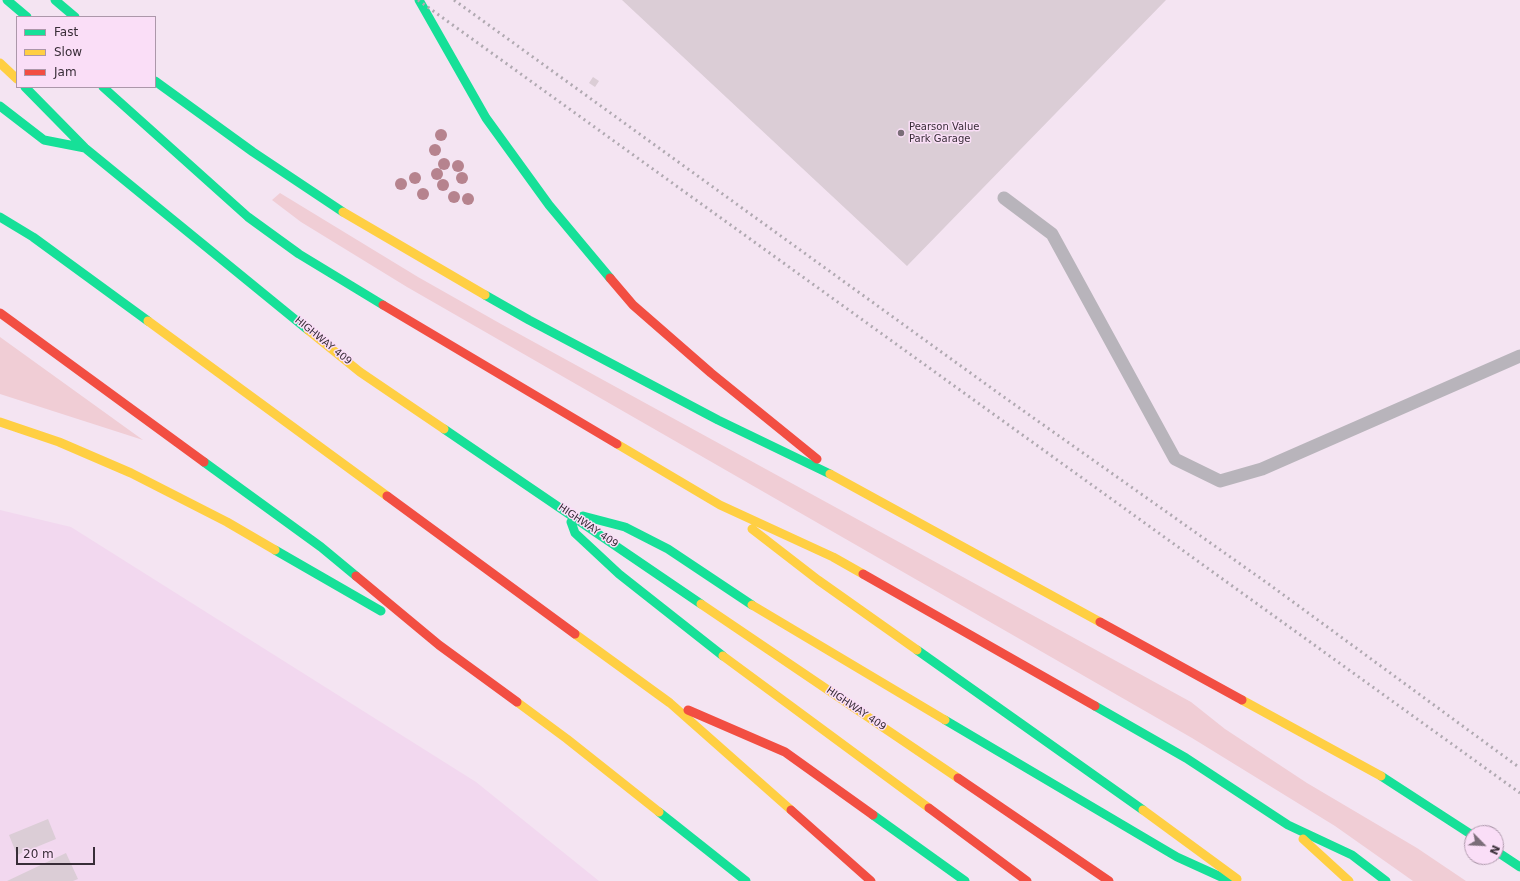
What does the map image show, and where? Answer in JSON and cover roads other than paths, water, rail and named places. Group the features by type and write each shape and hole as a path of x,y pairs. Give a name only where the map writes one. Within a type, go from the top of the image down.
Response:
{"main road":[{"path":"7,0 26,16"},
{"path":"55,0 74,16"},
{"path":"419,0 486,118 549,205 633,305 711,373 844,481"},
{"path":"0,63 16,78"},
{"path":"156,82 253,152 362,224 615,367 718,420 844,481 1388,780 1464,830"},
{"name":"HIGHWAY 409","path":"26,88 85,148 360,372 1109,881"},
{"path":"104,88 248,217 299,254 720,505 847,565 1186,758 1288,825 1352,855 1386,881"},
{"path":"0,106 44,140 85,148"},
{"path":"0,208 33,237"},
{"path":"0,216 33,237 670,703 871,881"},
{"path":"0,313 321,547 439,645 567,739 746,881"},
{"path":"0,422 59,442 131,473 227,522 439,645"},
{"path":"720,505 818,580 1062,752 1239,881"},
{"path":"567,512 575,533 619,574 695,635 1027,881"},
{"path":"567,512 625,527 668,549 770,617 847,663 994,748 1177,857 1230,881"},
{"path":"670,703 785,752 965,881"},
{"path":"1288,825 1349,881"},
{"path":"1504,856 1520,867"}],"lane":[{"path":"1004,198 1052,234 1175,459 1220,481 1262,469 1520,356"}],"railway":[{"path":"418,0 1520,793"},
{"path":"454,0 1001,395 1270,585 1520,768"}],"place":[{"name":"Pearson Value Park Garage","path":"901,133"}]}
